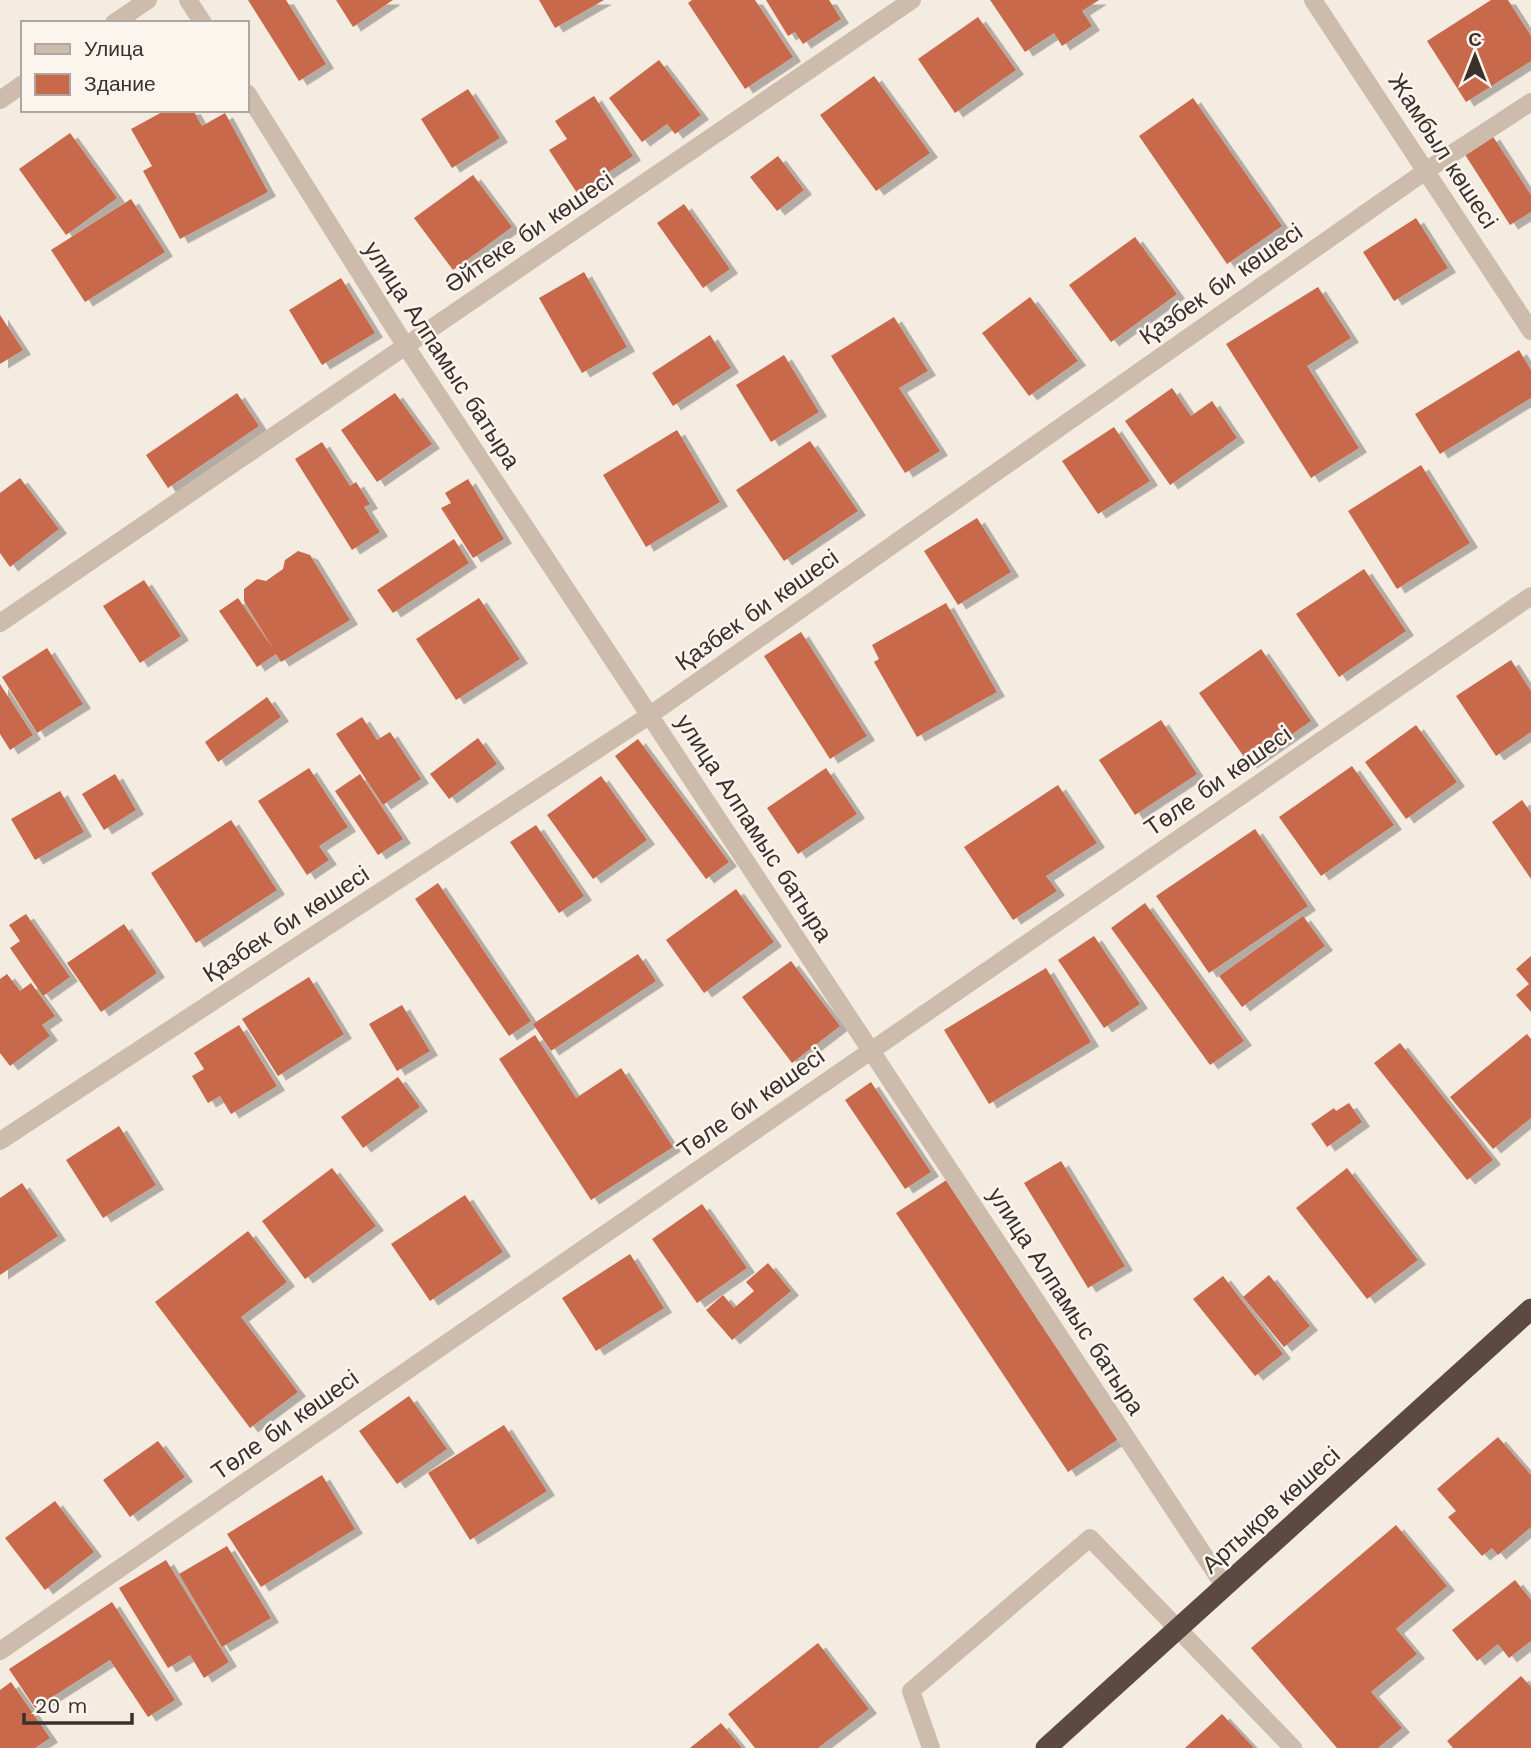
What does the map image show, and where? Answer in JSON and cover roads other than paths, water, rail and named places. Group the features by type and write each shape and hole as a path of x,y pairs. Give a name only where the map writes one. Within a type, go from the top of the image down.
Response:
{"highway":[{"name":"Артықов көшесі","path":"1046,1748 1531,1309"}],"street":[{"path":"117,21 148,0"},
{"path":"188,0 202,21"},
{"name":"Әйтеке би көшесі","path":"0,623 912,0"},
{"name":"Жамбыл көшесі","path":"1313,0 1531,331"},
{"path":"0,100 21,85"},
{"name":"улица Алпамыс батыра","path":"248,95 405,345 1226,1587"},
{"name":"Қазбек би көшесі","path":"0,1141 650,715 1427,170 1531,102"},
{"name":"Төле би көшесі","path":"0,1651 1531,596"},
{"path":"931,1748 911,1691 1090,1538 1293,1748"}]}
